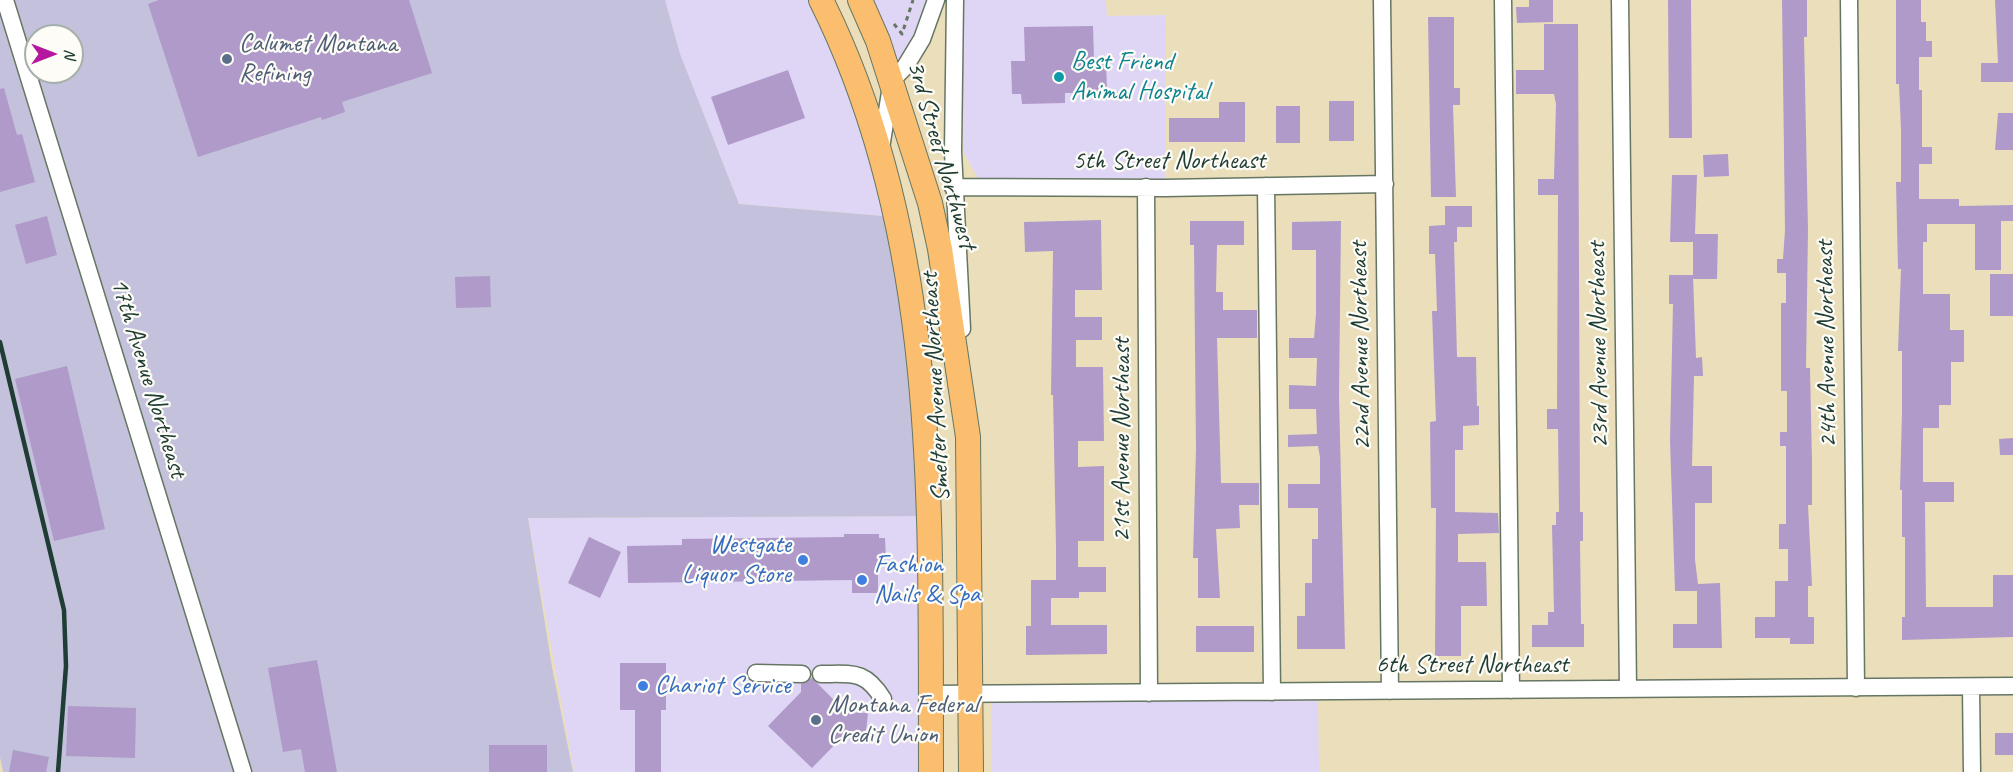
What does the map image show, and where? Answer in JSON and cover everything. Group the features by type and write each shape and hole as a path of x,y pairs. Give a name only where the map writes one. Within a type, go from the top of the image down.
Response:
{"highway":[{"path":"821,0 840,37 881,148"},
{"name":"3rd Street Northwest","path":"860,0 892,80 930,202 940,249 968,437"},
{"name":"Smelter Avenue Northeast","path":"881,148 909,280 923,411 928,500 931,772"},
{"name":"Smelter Avenue Northeast","path":"968,437 971,772"}],"street":[{"name":"17th Avenue Northeast","path":"4,0 243,772"},
{"path":"881,148 892,80 905,68 922,39 936,0"},
{"name":"Smelter Avenue Northeast","path":"955,0 954,187 968,437"},
{"name":"22nd Avenue Northeast","path":"1382,0 1390,691"},
{"path":"1503,0 1510,690"},
{"name":"23rd Avenue Northeast","path":"1620,0 1629,689"},
{"name":"24th Avenue Northeast","path":"1849,0 1856,688"},
{"name":"5th Street Northeast","path":"954,187 1385,184"},
{"path":"1266,186 1272,692"},
{"name":"21st Avenue Northeast","path":"1146,187 1149,693"},
{"path":"756,673 802,674"},
{"path":"821,674 855,674 872,682 883,699"},
{"name":"6th Street Northeast","path":"931,694 2013,686"},
{"path":"1971,687 1972,772"}],"path":[{"path":"891,16 902,34 913,0"}],"shaded area":[{"path":"0,0 665,0 680,54 739,204 895,217 928,516 528,518 552,667 573,772 3,772 0,757"},
{"path":"665,0 820,0 895,217 739,204 680,54"},
{"path":"860,0 936,0 892,80"},
{"path":"963,0 1106,0 1107,16 1166,15 1165,188 983,187 963,151"},
{"path":"928,516 931,772 574,772 528,518"},
{"path":"1318,692 1319,772 991,772 991,694"}],"building":[{"path":"159,0 409,0 432,73 342,102 345,112 322,120 321,117 198,157 148,4"},
{"path":"1529,0 1553,0 1553,22 1517,23 1516,7 1529,7"},
{"path":"1668,0 1691,0 1692,138 1669,138"},
{"path":"1782,0 1807,0 1807,37 1804,37 1808,230 1806,368 1810,368 1812,463 1812,505 1808,505 1812,586 1808,586 1808,617 1814,617 1814,644 1790,644 1790,638 1755,638 1755,617 1775,617 1775,581 1788,581 1788,549 1779,549 1779,524 1786,524 1786,446 1780,446 1780,432 1787,432 1787,391 1781,391 1781,303 1786,303 1786,273 1777,273 1777,259 1783,259 1785,230"},
{"path":"1896,0 1921,0 1921,22 1926,22 1926,41 1932,41 1932,57 1919,57 1919,90 1922,90 1922,147 1932,147 1932,164 1919,164 1919,199 1959,199 1959,206 2013,205 2013,221 2001,221 2001,270 1975,270 1975,224 1927,224 1927,242 1923,242 1923,294 1950,294 1950,330 1964,330 1964,362 1951,362 1951,405 1939,405 1939,428 1923,428 1923,482 1954,482 1954,502 1925,502 1926,607 1993,607 1993,575 2013,575 2013,637 1902,640 1902,617 1905,617 1905,537 1902,537 1902,490 1900,490 1902,351 1898,351 1901,269 1898,269 1896,182 1901,182 1901,130 1899,84 1896,84"},
{"path":"1995,0 2013,0 2013,82 1981,82 1981,63 1998,63"},
{"path":"1428,17 1454,17 1454,88 1460,88 1460,105 1453,105 1456,197 1431,197"},
{"path":"1544,24 1578,24 1580,512 1583,512 1583,541 1580,541 1581,624 1584,624 1584,647 1532,647 1532,625 1548,625 1548,612 1554,612 1552,525 1556,525 1556,512 1559,512 1558,429 1547,429 1547,409 1557,409 1558,195 1538,195 1538,179 1554,179 1556,104 1554,94 1516,94 1516,70 1544,70"},
{"name":"Best Friend Animal Hospital","path":"1093,26 1094,59 1106,59 1107,93 1065,93 1065,103 1022,104 1021,94 1012,94 1011,61 1025,61 1024,27"},
{"path":"788,70 805,118 728,145 711,97"},
{"path":"4,88 17,135 22,134 35,182 0,192 0,89"},
{"path":"1329,101 1354,101 1354,141 1329,141"},
{"path":"1219,102 1245,102 1245,142 1169,142 1169,118 1219,118"},
{"path":"1276,106 1300,106 1300,143 1276,143"},
{"path":"1998,113 2013,113 2013,150 1995,150"},
{"path":"1728,154 1729,176 1704,177 1703,155"},
{"path":"1672,175 1697,175 1695,234 1718,234 1717,279 1693,279 1693,242 1670,242"},
{"path":"1445,206 1472,206 1472,227 1457,227 1457,242 1454,242 1457,357 1476,357 1477,406 1479,406 1479,425 1463,426 1463,450 1455,450 1455,512 1498,513 1499,533 1458,534 1458,562 1486,562 1487,606 1461,606 1461,656 1435,656 1436,508 1431,508 1430,422 1436,421 1432,311 1437,311 1435,254 1429,254 1429,226 1445,225"},
{"path":"47,216 57,255 26,264 15,225"},
{"path":"1101,220 1102,290 1075,290 1075,317 1102,317 1102,340 1076,340 1076,367 1103,367 1104,441 1078,441 1078,467 1104,466 1104,541 1078,541 1078,567 1106,567 1106,592 1079,592 1079,598 1051,598 1051,625 1107,625 1107,654 1026,655 1026,626 1031,626 1031,580 1056,580 1056,547 1053,395 1051,395 1053,251 1025,252 1024,222"},
{"path":"1190,221 1244,221 1244,245 1217,245 1216,292 1223,292 1223,310 1257,310 1257,338 1217,338 1221,483 1259,483 1259,505 1239,505 1240,528 1216,529 1220,598 1198,598 1198,558 1193,558 1196,449 1194,245 1190,245"},
{"path":"1341,221 1339,396 1345,649 1297,649 1297,616 1305,616 1305,583 1312,583 1312,539 1318,539 1318,508 1288,508 1288,484 1320,484 1320,457 1318,446 1288,447 1288,435 1317,434 1316,409 1289,409 1289,385 1316,386 1317,358 1289,358 1289,338 1314,338 1316,314 1316,250 1292,250 1292,222"},
{"path":"1990,274 2013,274 2013,316 1990,316"},
{"path":"1669,275 1693,275 1696,358 1702,357 1703,376 1694,376 1692,466 1712,466 1712,503 1695,503 1695,560 1698,584 1720,583 1722,648 1673,648 1673,624 1697,624 1697,591 1675,591 1670,440 1673,304 1669,304"},
{"path":"490,276 491,307 456,308 455,277"},
{"path":"67,366 105,529 54,541 15,379"},
{"path":"2013,438 2013,455 2000,455 1999,439"},
{"path":"844,534 879,534 879,538 885,538 886,559 878,560 878,593 852,593 852,580 628,583 627,546 682,545 682,539 844,537"},
{"path":"589,537 621,552 600,598 568,583"},
{"path":"1196,626 1254,626 1254,652 1196,652"},
{"path":"317,660 337,772 305,772 301,749 283,752 268,668"},
{"path":"620,663 666,663 666,710 661,710 661,772 635,772 635,710 620,710"},
{"path":"812,678 846,712 868,713 866,732 848,731 812,768 768,726 801,692 801,684"},
{"path":"68,706 136,708 135,758 66,756"},
{"path":"1995,733 2013,733 2013,755 1995,755"},
{"path":"489,745 547,745 547,772 489,772"},
{"path":"13,750 49,757 46,772 9,772"}],"railway":[{"path":"0,342 64,610 66,666 58,772"}],"place":[{"name":"Calumet Montana Refining","path":"227,59"},
{"name":"Best Friend Animal Hospital","path":"1059,77"},
{"name":"Westgate Liquor Store","path":"803,560"},
{"name":"Fashion Nails & Spa","path":"862,580"},
{"name":"Chariot Service","path":"643,686"},
{"name":"Montana Federal Credit Union","path":"816,720"}]}
